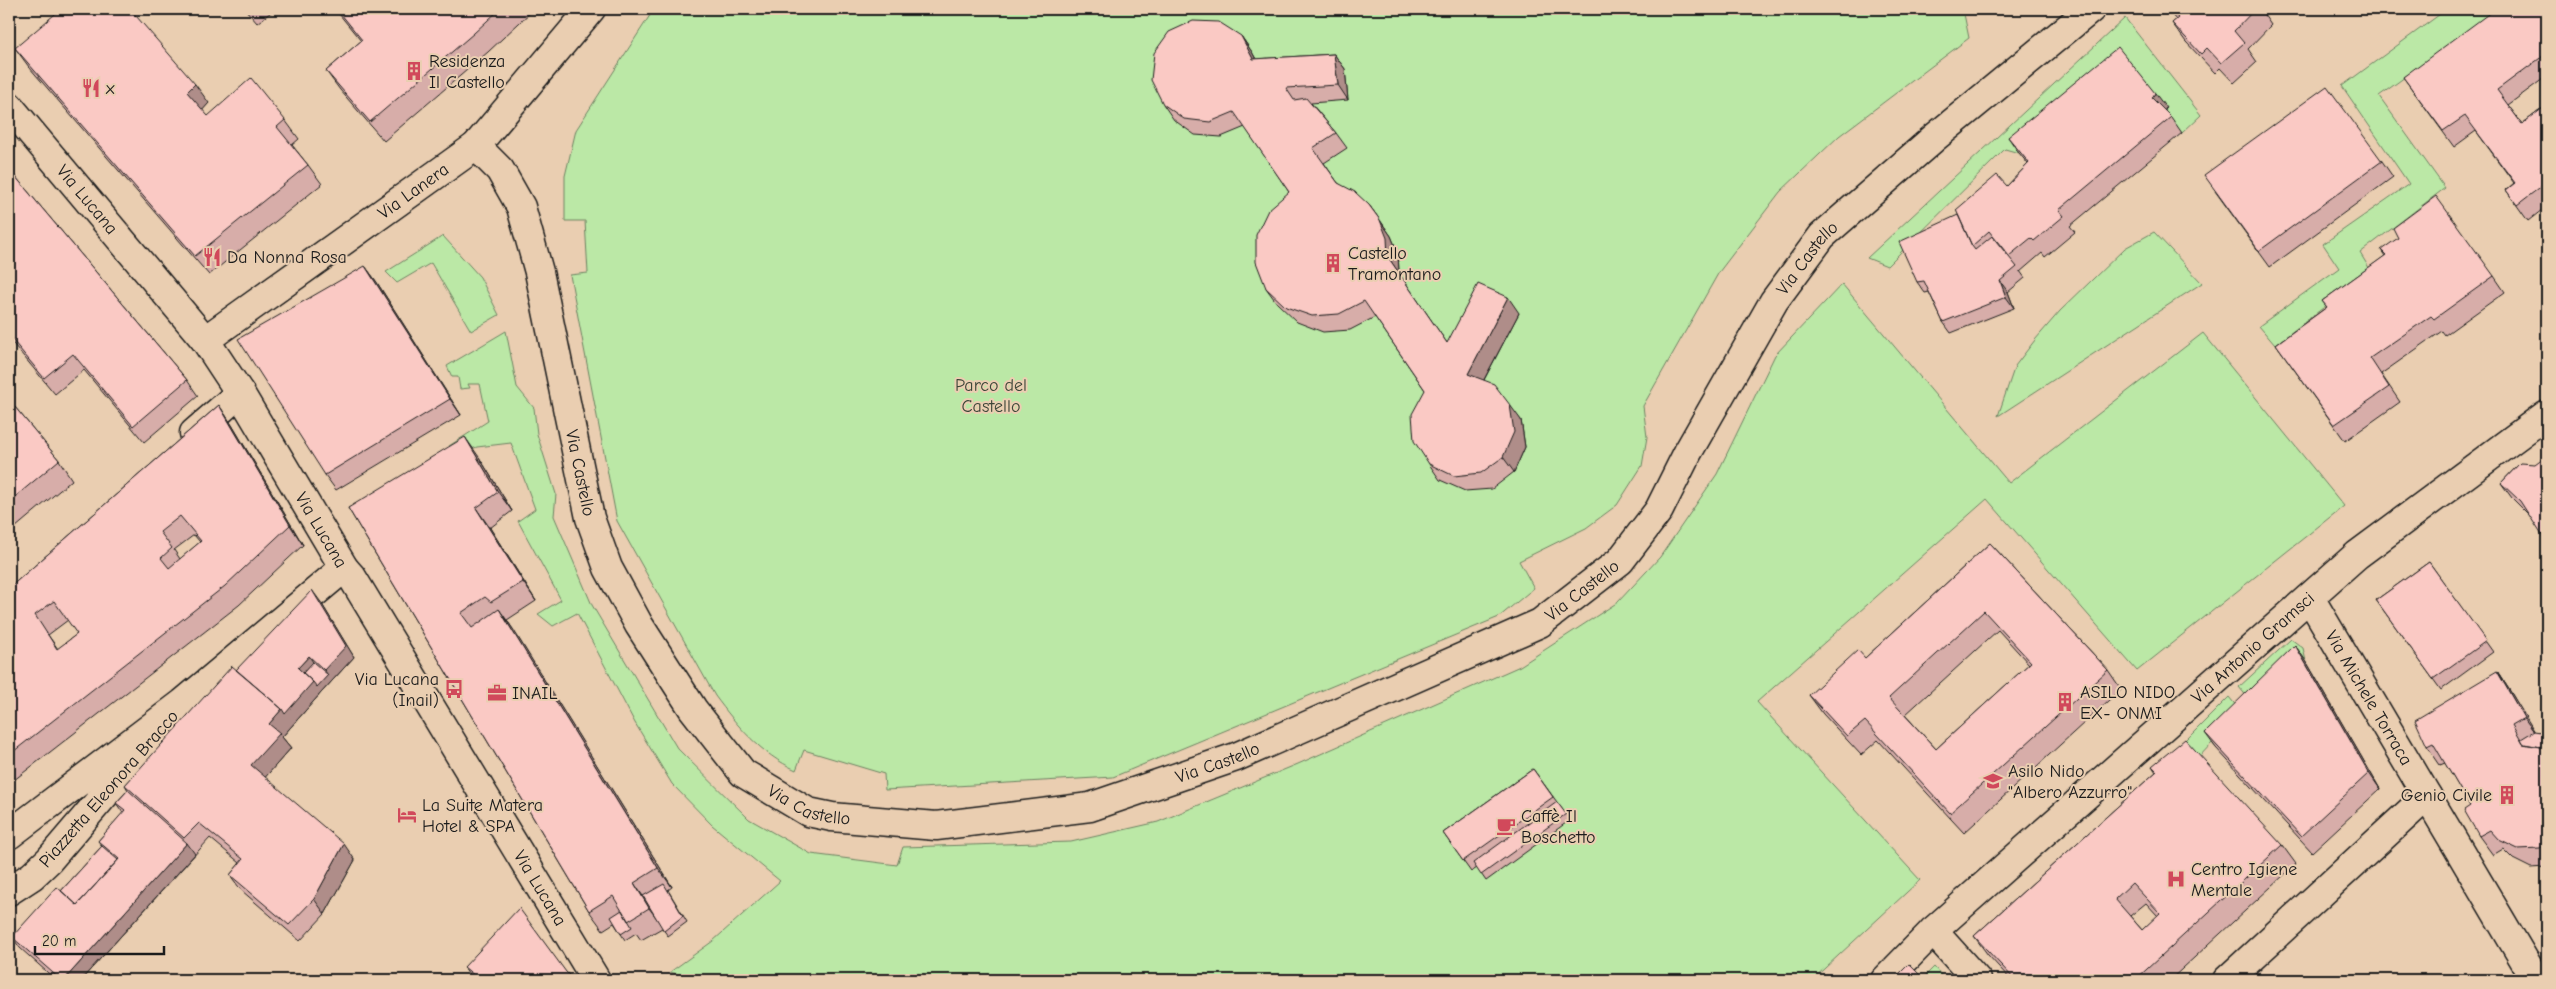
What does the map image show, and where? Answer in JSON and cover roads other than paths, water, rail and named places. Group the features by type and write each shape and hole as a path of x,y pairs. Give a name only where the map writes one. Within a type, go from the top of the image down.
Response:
{"street":[{"name":"Via Lanera","path":"205,340 476,146 591,9"},
{"name":"Via Castello","path":"476,146 500,170 521,207 538,272 590,518 608,568 639,625 693,709 743,773 808,812 832,817 936,826 1090,807 1236,758 1540,623 1620,561 1659,510 1688,452 1774,301 1822,236 1934,138 2091,9"},
{"name":"Via Lucana","path":"9,106 205,340 240,393 344,568 357,585 596,980"},
{"path":"172,452 240,393"},
{"name":"Via Antonio Gramsci","path":"1885,980 1933,931 2357,555 2547,414"},
{"name":"Piazzetta Eleonora Bracco","path":"9,835 183,703 344,568"},
{"name":"Via Michele Torraca","path":"2310,598 2536,980"},
{"name":"Piazzetta Eleonora Bracco","path":"9,891 32,876 49,860 183,703"},
{"path":"2227,980 2427,796"},
{"path":"1933,931 1977,980"}],"place":[{"name":"Residenza Il Castello","path":"414,71"},
{"name":"x","path":"91,88"},
{"name":"Da Nonna Rosa","path":"212,257"},
{"name":"Castello Tramontano","path":"1333,263"},
{"name":"Via Lucana (Inail)","path":"454,689"},
{"name":"INAIL","path":"497,693"},
{"name":"ASILO NIDO EX- ONMI","path":"2065,702"},
{"name":"Asilo Nido \"Albero Azzurro\"","path":"1993,781"},
{"name":"Genio Civile","path":"2507,795"},
{"name":"La Suite Matera Hotel & SPA","path":"407,815"},
{"name":"Caffè Il Boschetto","path":"1506,826"},
{"name":"Centro Igiene Mentale","path":"2176,879"}],"park label":[{"name":"Parco del Castello","path":"991,395"}]}
